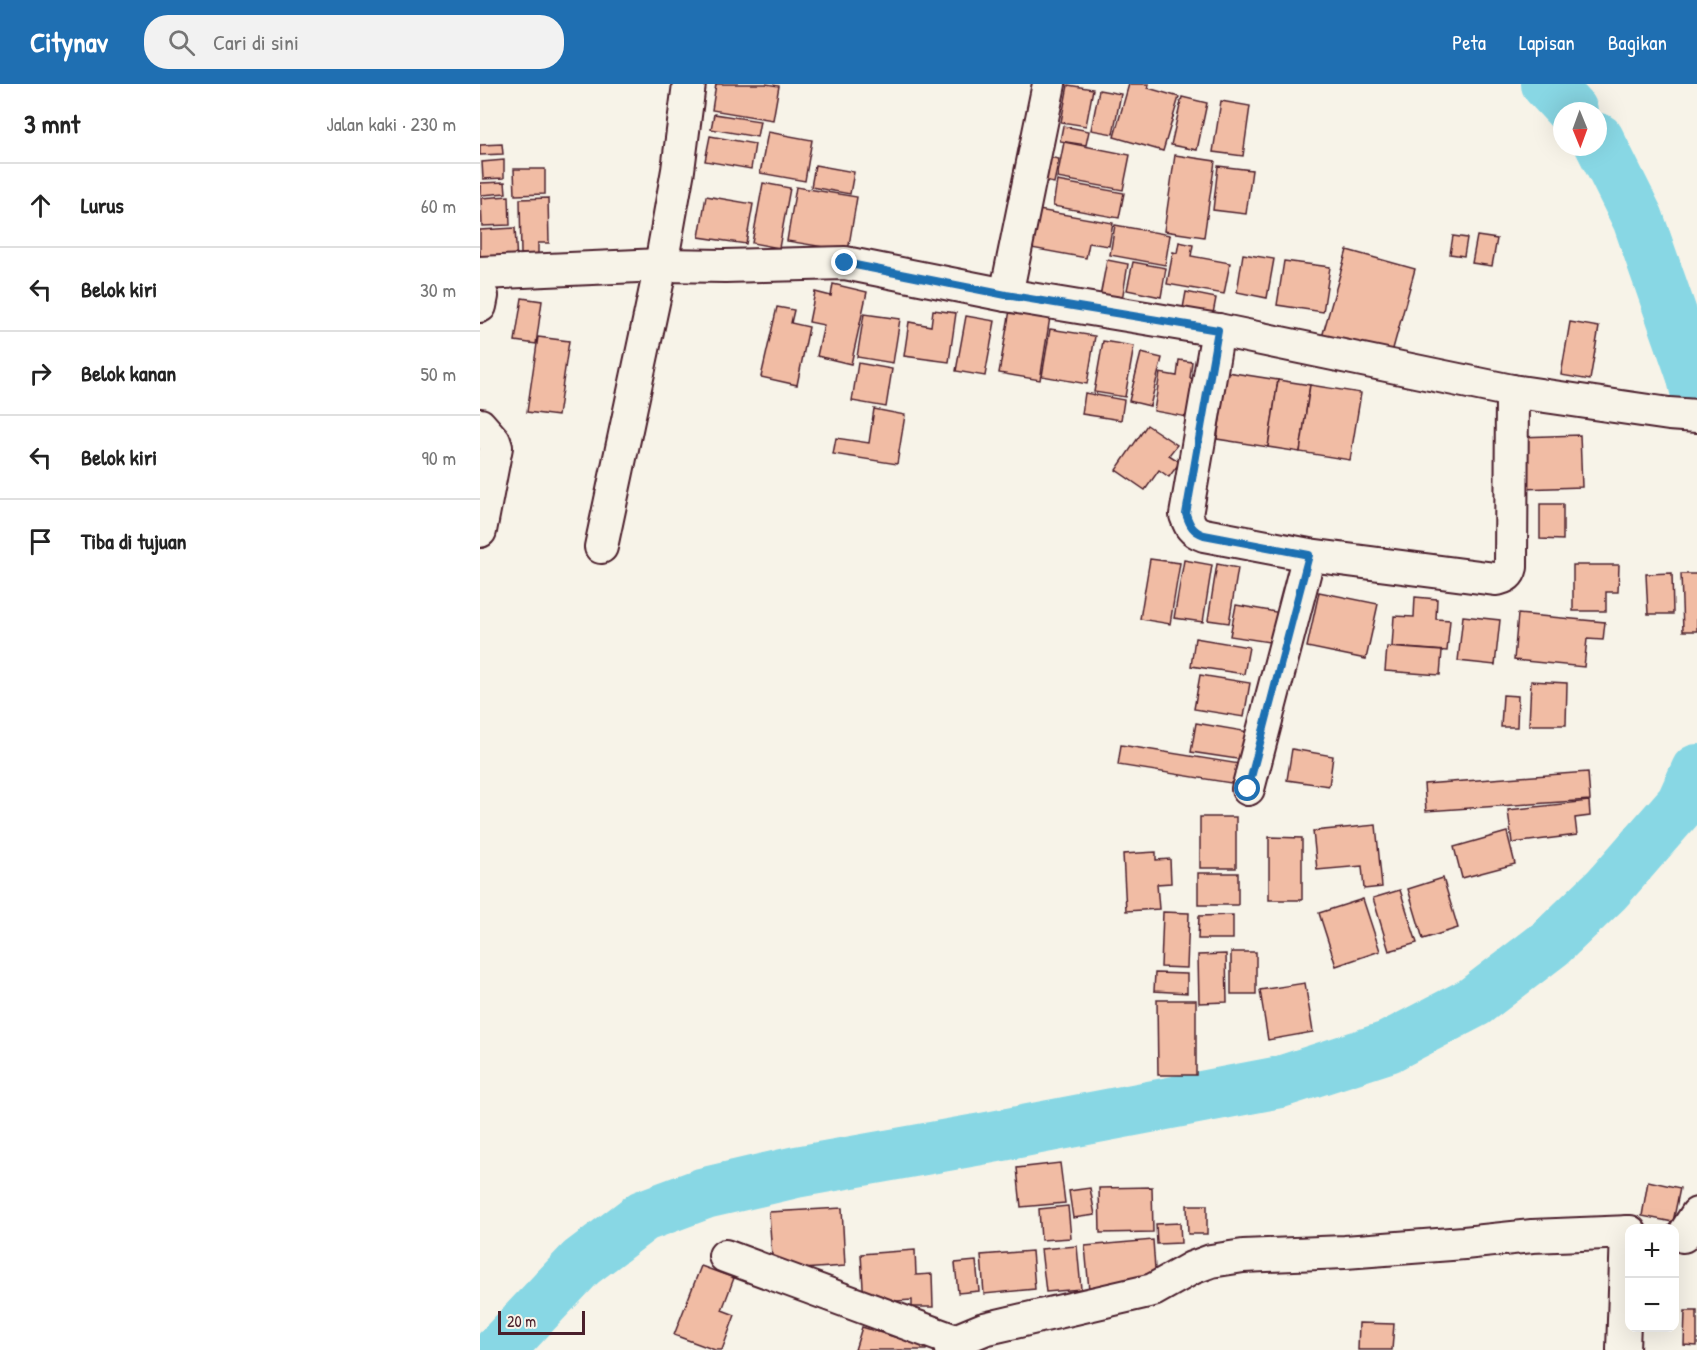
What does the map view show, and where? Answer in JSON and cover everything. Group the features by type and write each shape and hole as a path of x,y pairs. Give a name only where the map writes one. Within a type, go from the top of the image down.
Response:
{"street":[{"path":"601,547 661,265 678,170 689,84"},
{"path":"1006,295 1049,84"},
{"path":"481,292 661,265 845,263 1006,295 1218,330 1512,391 1683,415"},
{"path":"1218,330 1186,514 1194,532 1204,535 1309,555 1495,579 1506,576 1510,574 1511,567 1512,391"},
{"path":"480,424 496,447 480,531"},
{"path":"1248,789 1309,555"},
{"path":"725,1256 953,1345 984,1329 1152,1290 1192,1268 1243,1256 1344,1252 1532,1236 1625,1232"},
{"path":"1623,1350 1626,1278"}],"building":[{"path":"716,84 779,86 773,120 712,110"},
{"path":"1129,84 1149,84 1148,88 1179,97 1163,151 1114,137"},
{"path":"1068,85 1093,89 1086,126 1061,122"},
{"path":"1099,90 1121,94 1113,134 1091,130"},
{"path":"1182,97 1207,103 1197,150 1171,145"},
{"path":"1221,101 1250,106 1243,156 1213,152"},
{"path":"714,114 760,121 757,137 711,129"},
{"path":"1063,126 1089,131 1086,145 1060,141"},
{"path":"768,132 812,140 805,181 760,173"},
{"path":"710,136 755,144 751,169 705,161"},
{"path":"1064,142 1130,155 1123,190 1057,178"},
{"path":"502,144 503,154 480,155 480,145"},
{"path":"1175,155 1215,161 1204,237 1164,231"},
{"path":"1043,156 1059,159 1054,183 1038,180"},
{"path":"504,160 504,178 483,179 482,162"},
{"path":"815,165 854,172 850,194 811,187"},
{"path":"1218,166 1252,170 1246,214 1213,210"},
{"path":"514,169 545,169 545,194 515,195"},
{"path":"1057,181 1124,193 1119,218 1053,206"},
{"path":"505,182 506,193 481,195 480,183"},
{"path":"763,183 790,188 779,248 752,243"},
{"path":"796,187 857,197 848,251 787,241"},
{"path":"509,196 510,225 482,226 481,198"},
{"path":"706,196 753,204 746,244 699,237"},
{"path":"548,198 549,243 538,243 538,254 521,254 520,199"},
{"path":"1033,209 1113,223 1109,246 1089,243 1086,258 1026,247"},
{"path":"1115,225 1170,235 1165,265 1110,255"},
{"path":"515,228 517,262 480,264 480,230"},
{"path":"1453,236 1467,238 1464,256 1450,254"},
{"path":"1477,236 1497,239 1492,266 1472,263"},
{"path":"1179,242 1193,245 1191,256 1230,263 1224,294 1167,284 1173,252 1177,253"},
{"path":"1347,250 1415,269 1391,356 1322,337"},
{"path":"1243,254 1274,259 1267,298 1237,292"},
{"path":"1107,260 1128,264 1121,306 1099,302"},
{"path":"1284,261 1330,267 1323,312 1277,305"},
{"path":"1133,262 1166,268 1161,297 1127,290"},
{"path":"833,284 867,292 851,364 817,356 824,325 809,322 815,292 831,296"},
{"path":"1186,292 1216,298 1211,324 1181,319"},
{"path":"522,298 542,301 536,344 515,341"},
{"path":"777,307 794,310 791,323 809,327 797,385 761,377"},
{"path":"933,310 956,313 949,362 904,356 909,322 931,326"},
{"path":"1010,310 1050,317 1040,380 999,373"},
{"path":"864,314 900,319 893,363 857,357"},
{"path":"966,316 995,321 985,376 956,371"},
{"path":"1570,322 1599,327 1590,380 1561,375"},
{"path":"1050,329 1095,336 1087,384 1042,376"},
{"path":"538,337 569,341 558,416 527,412"},
{"path":"1103,341 1134,346 1125,397 1094,392"},
{"path":"1141,353 1162,358 1150,406 1129,401"},
{"path":"1179,360 1192,362 1190,378 1194,379 1187,417 1154,411 1160,373 1177,376"},
{"path":"858,363 892,369 886,407 852,401"},
{"path":"1227,372 1278,380 1268,447 1217,439"},
{"path":"1278,380 1310,385 1300,452 1268,447"},
{"path":"1310,385 1361,393 1350,460 1300,452"},
{"path":"1085,393 1124,400 1121,420 1082,414"},
{"path":"874,409 905,415 897,464 833,454 836,438 869,443"},
{"path":"1147,425 1177,445 1169,455 1180,462 1169,477 1159,470 1145,490 1116,470"},
{"path":"1580,435 1582,487 1521,489 1519,437"},
{"path":"1540,504 1563,504 1563,540 1540,539"},
{"path":"1150,559 1180,563 1170,624 1140,619"},
{"path":"1184,560 1212,565 1203,622 1174,618"},
{"path":"1217,564 1238,568 1229,623 1208,620"},
{"path":"1573,565 1619,565 1618,592 1606,592 1606,611 1573,611"},
{"path":"1672,573 1673,614 1648,614 1646,574"},
{"path":"1681,574 1697,574 1697,631 1683,631"},
{"path":"1319,592 1378,604 1366,659 1307,647"},
{"path":"1415,597 1437,599 1436,619 1450,620 1447,651 1392,647 1394,616 1414,617"},
{"path":"1236,605 1287,614 1282,644 1230,636"},
{"path":"1518,614 1605,622 1603,640 1587,639 1584,667 1514,660"},
{"path":"1463,616 1500,620 1495,665 1458,661"},
{"path":"1195,638 1249,647 1244,674 1191,666"},
{"path":"1387,647 1442,651 1440,675 1385,671"},
{"path":"1200,675 1250,683 1244,717 1194,709"},
{"path":"1531,681 1567,683 1566,725 1529,725"},
{"path":"1503,695 1518,696 1517,727 1501,727"},
{"path":"1196,723 1255,733 1250,761 1191,752"},
{"path":"1121,745 1240,764 1237,784 1118,765"},
{"path":"1292,749 1333,756 1329,786 1287,780"},
{"path":"1588,772 1590,800 1426,811 1424,784"},
{"path":"1589,801 1590,816 1575,818 1577,835 1512,843 1508,810"},
{"path":"1200,817 1236,817 1236,868 1200,868"},
{"path":"1376,825 1382,887 1364,889 1362,866 1317,870 1313,831"},
{"path":"1507,832 1515,864 1462,878 1454,847"},
{"path":"1269,837 1302,838 1302,900 1269,900"},
{"path":"1156,852 1156,860 1170,859 1171,883 1157,884 1159,909 1126,911 1123,854"},
{"path":"1198,873 1238,873 1238,905 1198,905"},
{"path":"1443,878 1458,928 1423,939 1408,889"},
{"path":"1400,890 1417,943 1389,951 1373,898"},
{"path":"1363,899 1380,951 1336,966 1319,913"},
{"path":"1163,912 1189,913 1187,968 1161,967"},
{"path":"1233,915 1233,939 1198,939 1199,916"},
{"path":"1231,952 1256,952 1256,994 1231,994"},
{"path":"1226,954 1227,1002 1199,1003 1198,955"},
{"path":"1155,973 1187,974 1187,993 1154,991"},
{"path":"1305,983 1313,1032 1268,1040 1260,990"},
{"path":"1157,1000 1196,1000 1196,1075 1158,1075"},
{"path":"1060,1163 1065,1203 1021,1207 1017,1168"},
{"path":"1648,1181 1680,1188 1673,1222 1642,1216"},
{"path":"1152,1187 1153,1232 1100,1233 1099,1188"},
{"path":"1090,1188 1095,1215 1073,1218 1069,1191"},
{"path":"1187,1205 1207,1205 1207,1234 1188,1234"},
{"path":"1068,1206 1071,1238 1041,1240 1039,1209"},
{"path":"842,1208 845,1266 773,1271 769,1212"},
{"path":"1180,1223 1181,1243 1157,1244 1156,1224"},
{"path":"1153,1240 1156,1284 1089,1290 1085,1246"},
{"path":"1077,1246 1081,1289 1046,1292 1041,1249"},
{"path":"915,1250 916,1275 932,1274 933,1307 912,1307 912,1300 864,1303 861,1254"},
{"path":"1032,1251 1035,1289 984,1294 981,1255"},
{"path":"976,1261 979,1291 958,1293 955,1263"},
{"path":"701,1266 734,1278 722,1310 735,1315 722,1350 715,1350 674,1335"},
{"path":"1685,1311 1697,1311 1697,1346 1684,1345"},
{"path":"1359,1323 1394,1324 1392,1350 1358,1350"},
{"path":"862,1327 927,1347 926,1350 855,1350"}],"waterway":[{"path":"1547,84 1564,102"},
{"path":"1606,156 1638,219 1692,374 1697,395"},
{"path":"499,1350 581,1263 643,1216 705,1193 796,1172 1280,1082 1388,1047 1474,1002 1551,943 1607,889 1682,803 1697,770"}],"route":[{"path":"845,263 1006,295 1218,330 1186,514 1189,525 1194,532 1204,535 1309,555 1248,789"}]}
